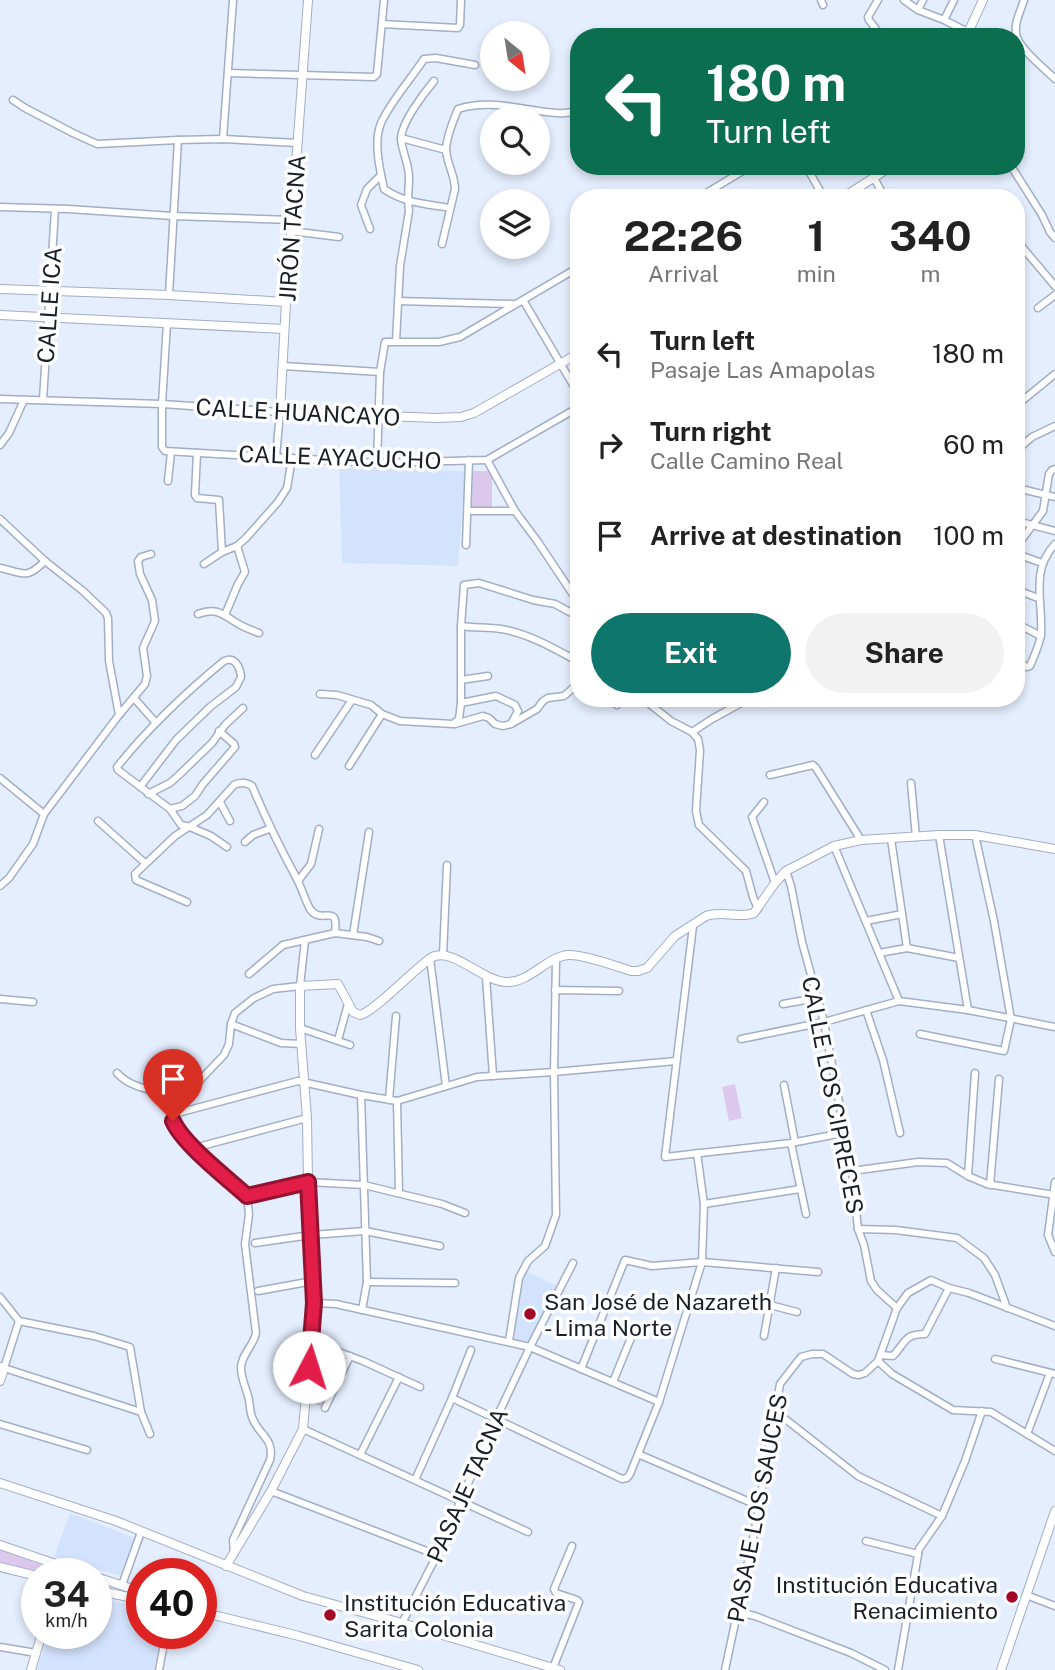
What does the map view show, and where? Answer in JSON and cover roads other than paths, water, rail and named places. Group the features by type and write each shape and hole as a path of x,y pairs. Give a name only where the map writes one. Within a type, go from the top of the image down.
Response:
{"street":[{"path":"223,139 233,0"},
{"name":"JIRÓN TACNA","path":"276,457 308,0"},
{"path":"228,73 375,77 384,0"},
{"path":"382,24 459,27 461,0"},
{"path":"875,28 868,17 878,0"},
{"path":"904,0 918,10 957,28"},
{"path":"918,10 923,0"},
{"path":"944,20 954,0"},
{"path":"970,28 983,0"},
{"path":"1015,28 1024,0"},
{"path":"1025,49 1055,79"},
{"path":"450,208 407,202 384,189 377,141 380,125 424,59 436,58 475,65"},
{"path":"396,341 400,266 409,211 409,176 401,138 406,124 434,81"},
{"path":"13,100 97,144 223,139 298,143"},
{"path":"442,244 455,189 446,150 458,108 488,104 560,114 570,112"},
{"path":"401,138 446,150"},
{"path":"169,295 178,140"},
{"path":"370,229 361,205 367,189 381,175"},
{"path":"713,189 736,175"},
{"path":"856,189 878,175"},
{"path":"1017,175 1055,238"},
{"path":"874,178 880,189"},
{"path":"0,207 292,220"},
{"name":"CALLE ICA","path":"43,400 55,209"},
{"path":"292,231 339,237"},
{"path":"1025,250 1055,286"},
{"path":"377,463 380,372 386,341 452,340 570,272"},
{"path":"0,289 286,302"},
{"path":"1038,308 1055,295"},
{"path":"523,300 570,380"},
{"path":"398,301 515,304"},
{"path":"0,315 284,329"},
{"path":"167,323 162,447 171,452 168,481"},
{"name":"CALLE HUANCAYO","path":"0,399 162,404 378,416 466,416 570,358"},
{"path":"283,366 380,372"},
{"path":"1025,398 1055,374"},
{"path":"0,445 9,433 24,400"},
{"name":"CALLE AYACUCHO","path":"171,452 377,463 487,460 570,412"},
{"path":"1025,443 1055,426"},
{"path":"197,453 195,495 197,498 219,500 222,552"},
{"path":"204,564 237,546 278,502 287,488 292,458"},
{"path":"466,545 468,460"},
{"path":"487,460 515,511 570,590"},
{"path":"1025,534 1043,511 1049,474 1055,469"},
{"path":"1025,490 1055,497"},
{"path":"468,510 515,511"},
{"path":"0,519 44,561 106,613 109,661 119,715"},
{"path":"1025,523 1055,531"},
{"path":"1025,666 1030,666 1041,636 1038,598 1042,563 1055,544"},
{"path":"225,615 245,572 237,546"},
{"path":"0,886 9,878 33,844 44,814 145,684 147,676 143,648 155,621 152,600 140,574 138,561 151,554"},
{"path":"1025,557 1042,563"},
{"path":"0,568 28,574 34,572 44,561"},
{"path":"453,724 459,719 461,703 464,585 479,583 555,604 570,612"},
{"path":"1025,593 1038,598"},
{"path":"198,614 212,610 259,633"},
{"path":"461,626 514,631 570,657"},
{"path":"1025,628 1041,636"},
{"path":"140,787 183,733 236,687 241,677 237,664 230,659 188,690 117,766 118,769 148,794 170,809 181,825 211,836 227,846"},
{"path":"460,680 488,676"},
{"path":"320,694 337,695 371,705 400,722 453,724 483,716 502,726 511,724 537,709 548,698 564,696 570,691"},
{"path":"461,703 496,696 504,698 515,705 517,711 511,724"},
{"path":"134,698 156,723"},
{"path":"315,755 352,700"},
{"path":"653,707 671,721 692,732 698,739 700,750 696,811 699,825 747,871 752,897 758,909"},
{"path":"692,732 734,707"},
{"path":"148,794 180,775 243,708"},
{"path":"349,766 382,713"},
{"path":"170,809 182,806 195,796 235,747 219,731"},
{"path":"771,775 813,765 861,840"},
{"path":"0,778 44,814"},
{"path":"187,902 135,879 135,873 175,836 207,815 234,785 243,782 252,786 269,829 299,881 313,912 317,915 332,916 337,920 335,933"},
{"path":"911,783 916,837"},
{"path":"220,802 230,821"},
{"path":"764,802 752,817 775,883"},
{"path":"98,821 145,863"},
{"path":"245,842 253,835 269,829"},
{"path":"299,881 312,864 319,830"},
{"path":"353,935 369,832"},
{"path":"939,835 968,1010"},
{"path":"920,1034 1004,1051 1011,1019 975,835"},
{"path":"233,1554 233,1540 272,1451 271,1445 251,1416 241,1369 256,1333 245,1244 249,1214 247,1196 194,1148 177,1130 173,1121 177,1105 224,1055 235,1013 254,998 273,989 338,984 357,1015 368,1012 430,958 443,955 456,959 486,977 505,982 518,981 568,955 638,971 647,968 675,936 712,914 750,915 758,909 762,900 786,872 834,846 861,840 975,835 1055,849"},
{"path":"891,839 907,948"},
{"path":"834,846 899,1001"},
{"path":"443,955 447,865"},
{"name":"CALLE LOS CIPRECES","path":"786,872 824,1022 852,1171 858,1229 871,1280 877,1290 897,1308"},
{"path":"866,921 902,914"},
{"path":"692,926 665,1157 793,1143 844,1133"},
{"path":"249,974 280,947 305,940 335,933 379,941"},
{"path":"226,1566 271,1492 303,1429 314,1303 307,1118 300,1028 300,986 305,940"},
{"path":"879,953 907,948 959,958"},
{"path":"430,958 446,1086"},
{"path":"509,1341 519,1278 528,1261 545,1246 556,1215 556,960"},
{"path":"486,977 493,1076"},
{"path":"555,990 619,991"},
{"path":"783,1004 817,998"},
{"path":"0,999 33,1002"},
{"path":"741,1039 824,1022 899,1001 968,1010 1055,1027"},
{"path":"338,1040 348,1004"},
{"path":"866,1010 883,1060 900,1133"},
{"path":"396,1016 393,1100 400,1193"},
{"path":"231,1024 281,1043 301,1044"},
{"path":"300,1028 350,1045"},
{"path":"174,1114 298,1081 393,1100 477,1077 676,1061"},
{"path":"117,1073 136,1085 182,1099"},
{"path":"968,1176 975,1073"},
{"path":"990,1185 999,1079"},
{"path":"784,1085 806,1214"},
{"path":"361,1095 367,1283 362,1310"},
{"path":"194,1148 307,1118"},
{"path":"452,1398 622,1479 627,1478 659,1402 702,1262 704,1204 697,1153"},
{"path":"852,1171 918,1162 947,1163 990,1185 1054,1195"},
{"path":"247,1196 308,1182 364,1185 442,1204 465,1213"},
{"path":"1055,1182 1048,1235 1055,1252"},
{"path":"704,1204 800,1189"},
{"path":"858,1229 895,1230 957,1238 984,1258 995,1275 1007,1308"},
{"path":"255,1243 365,1231 440,1246"},
{"path":"581,1369 625,1260 652,1266 702,1262 818,1272"},
{"name":"PASAJE TACNA","path":"402,1623 437,1555 530,1347 573,1263"},
{"path":"764,1336 776,1268"},
{"path":"879,1358 897,1308 908,1293 931,1280 1055,1326"},
{"path":"258,1290 313,1281"},
{"path":"367,1283 456,1283"},
{"path":"879,1358 893,1356 906,1338 925,1334 949,1288"},
{"path":"0,1297 19,1321 94,1336 130,1348 141,1412 150,1434"},
{"path":"314,1303 336,1304 530,1347 659,1402"},
{"path":"770,1305 797,1312"},
{"path":"0,1381 19,1321"},
{"path":"613,1382 635,1328"},
{"path":"311,1342 420,1387"},
{"path":"415,1480 471,1350"},
{"name":"PASAJE LOS SAUCES","path":"725,1670 759,1506 780,1384 801,1357 823,1354 853,1374 859,1375 865,1373 879,1358"},
{"path":"325,1408 350,1356"},
{"path":"879,1358 892,1374 953,1410 991,1412 1055,1451"},
{"path":"995,1359 1053,1374 1027,1434"},
{"path":"2,1368 141,1412"},
{"path":"360,1455 399,1377"},
{"path":"775,1411 858,1476 942,1516"},
{"path":"898,1670 919,1549 942,1516 982,1411"},
{"path":"0,1424 87,1450"},
{"path":"303,1429 528,1532"},
{"path":"638,1454 759,1506"},
{"path":"0,1483 104,1517 303,1596 557,1669 579,1602 555,1591 572,1546"},
{"path":"271,1492 437,1555"},
{"path":"1001,1670 1055,1511"},
{"path":"122,1585 141,1532"},
{"path":"866,1541 918,1555"},
{"path":"0,1545 31,1558"},
{"path":"0,1567 21,1572"},
{"path":"112,1582 126,1586"},
{"path":"1026,1595 1055,1606"},
{"path":"737,1612 755,1616 851,1653 885,1670"},
{"path":"217,1616 418,1670"},
{"path":"0,1647 36,1653"},
{"path":"31,1670 37,1649"},
{"path":"159,1670 163,1649"}],"place":[{"name":"San José de Nazareth - Lima Norte","path":"530,1314"},
{"name":"Institución Educativa Renacimiento","path":"1012,1597"},
{"name":"Institución Educativa Sarita Colonia","path":"330,1615"}]}
